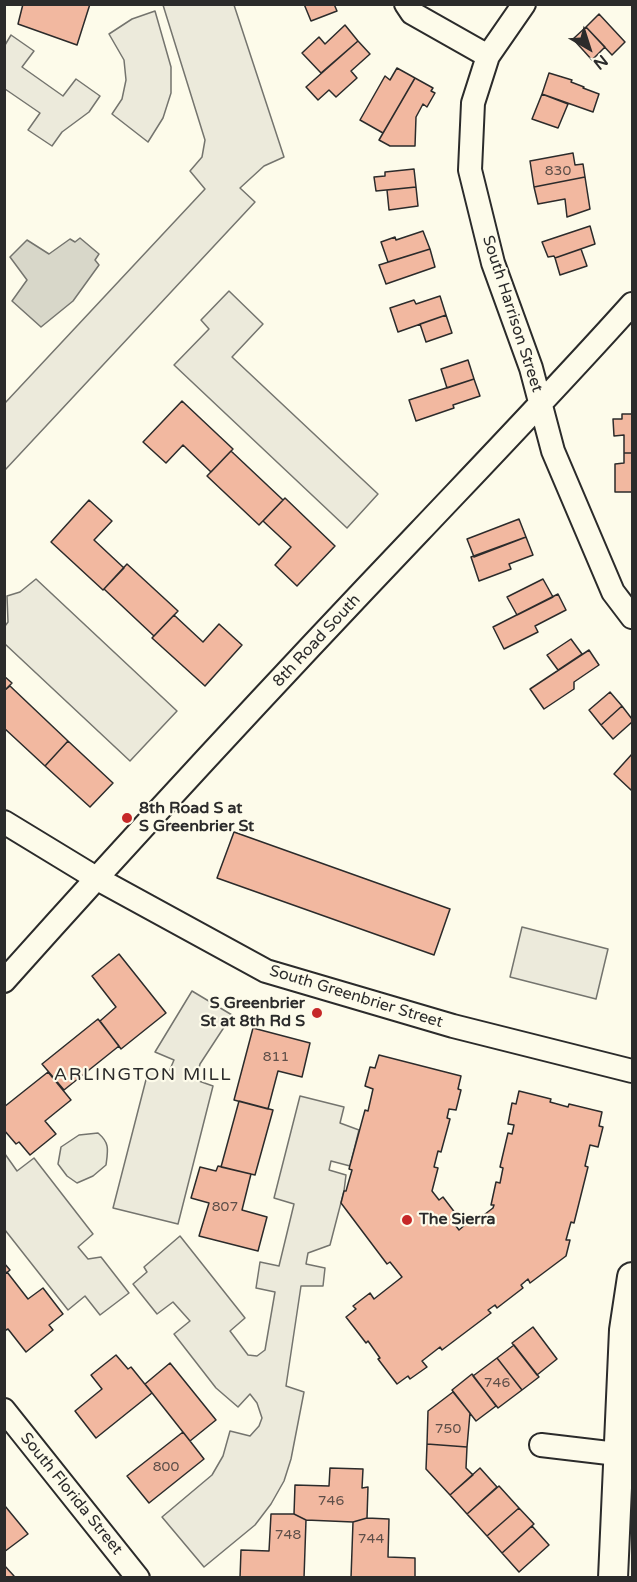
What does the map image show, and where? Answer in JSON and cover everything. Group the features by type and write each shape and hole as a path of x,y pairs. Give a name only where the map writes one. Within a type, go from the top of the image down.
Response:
{"street":[{"path":"406,4 412,13 488,56"},
{"name":"South Harrison Street","path":"524,4 488,56 472,104 470,170 493,263 531,368 553,451 613,592 633,617"},
{"name":"8th Road South","path":"4,981 96,878 633,304"},
{"name":"South Greenbrier Street","path":"4,822 96,878 266,971 453,1026 633,1071"},
{"path":"614,1578 617,1454 624,1330 633,1276"},
{"name":"South Florida Street","path":"4,1410 138,1578"},
{"path":"541,1445 617,1454"}],"shaded area":[{"path":"163,5 234,5 284,157 264,166 240,188 255,202 5,470 5,403 205,189 190,171 202,157 205,140"},
{"path":"155,11 171,67 171,93 163,118 148,142 112,114 122,99 126,80 124,60 109,34 132,19"},
{"path":"11,35 34,51 22,67 63,96 76,79 100,96 89,112 62,132 52,146 28,130 40,113 5,89 5,45"},
{"path":"80,238 99,254 95,260 99,265 73,301 41,327 12,301 27,280 10,257 27,240 49,254 70,239 75,242"},
{"path":"229,291 263,324 232,357 378,494 347,528 174,365 209,329 201,320"},
{"path":"36,579 177,711 130,761 5,644 5,626 8,622 7,596 20,592"},
{"path":"522,927 608,949 596,999 510,977"},
{"path":"192,991 232,1015 200,1064 196,1080 213,1086 178,1224 113,1208 149,1068 168,1074 174,1060 155,1052"},
{"path":"300,1096 344,1107 340,1123 359,1130 350,1166 331,1161 329,1170 346,1175 330,1245 308,1253 306,1264 325,1268 323,1286 301,1286 286,1386 304,1392 291,1459 284,1481 271,1504 255,1525 204,1567 162,1517 212,1475 223,1456 230,1431 250,1436 259,1426 262,1418 257,1403 250,1394 238,1407 216,1388 174,1334 190,1321 173,1302 157,1314 133,1284 147,1272 144,1267 180,1236 245,1318 230,1331 248,1355 257,1356 265,1350 275,1292 256,1288 260,1262 279,1266 294,1204 274,1198"},
{"path":"98,1133 105,1140 107,1147 106,1165 93,1176 77,1183 67,1176 58,1164 61,1147 79,1135"},
{"path":"5,1154 17,1171 34,1158 93,1234 78,1247 88,1259 101,1257 129,1293 100,1315 85,1296 68,1310 5,1230"}],"building":[{"path":"23,4 90,4 77,45 18,24"},
{"path":"304,4 334,4 337,11 311,21"},
{"path":"599,14 625,42 612,55 586,27"},
{"path":"345,25 358,41 321,73 302,53 319,37 325,44"},
{"path":"586,27 605,47 592,60 573,39"},
{"path":"358,41 370,54 351,71 357,78 336,97 329,90 318,100 306,87"},
{"path":"397,68 415,78 383,133 360,120 385,76 390,80"},
{"path":"549,73 572,80 571,82 599,94 593,112 542,94"},
{"path":"415,78 433,88 431,91 435,93 427,107 423,104 416,117 415,146 390,146 379,140"},
{"path":"542,94 568,104 558,128 532,119"},
{"path":"573,153 575,165 583,164 585,177 534,187 530,161"},
{"path":"414,169 416,187 376,191 374,177 385,176 385,172"},
{"path":"585,177 590,209 567,217 565,199 538,204 534,187"},
{"path":"416,187 418,206 389,210 387,190"},
{"path":"590,226 595,244 555,258 554,256 548,257 542,242"},
{"path":"423,231 430,249 388,262 381,242 395,237 396,240"},
{"path":"430,249 435,267 386,284 379,265"},
{"path":"581,249 587,266 560,275 555,258"},
{"path":"440,296 446,315 398,332 390,308 414,300 416,304"},
{"path":"446,315 452,333 426,342 420,324"},
{"path":"468,360 474,379 447,388 441,369"},
{"path":"474,379 480,396 416,421 409,400"},
{"path":"182,401 233,449 211,472 183,445 166,463 143,442"},
{"path":"622,414 632,414 632,453 624,453 624,435 614,436 613,419 622,419"},
{"path":"231,451 283,500 259,525 207,476"},
{"path":"624,453 632,453 632,492 615,492 615,464 624,463"},
{"path":"285,498 335,546 297,586 275,565 291,547 263,521"},
{"path":"89,500 112,521 94,540 124,568 103,590 51,542"},
{"path":"519,519 526,537 474,557 467,539"},
{"path":"526,537 533,555 509,564 511,569 479,581 471,557"},
{"path":"127,564 178,611 154,636 104,589"},
{"path":"543,579 553,597 517,615 507,597"},
{"path":"558,594 566,610 535,626 538,632 504,649 493,627"},
{"path":"174,615 203,642 219,624 242,645 205,686 152,638"},
{"path":"571,639 582,654 558,670 547,655"},
{"path":"589,650 599,665 574,682 574,689 544,709 530,689"},
{"path":"4,676 12,683 4,691"},
{"path":"10,686 68,741 45,766 4,728 4,691"},
{"path":"610,692 622,706 601,725 589,710"},
{"path":"622,706 632,722 613,739 601,725"},
{"path":"68,741 113,783 90,807 45,766"},
{"path":"632,754 632,788 631,790 614,774"},
{"path":"234,832 450,909 434,955 217,878"},
{"path":"119,954 166,1013 121,1049 100,1021 116,1007 92,976"},
{"path":"98,1019 119,1046 64,1090 42,1064"},
{"path":"253,1028 310,1043 302,1077 278,1071 268,1109 234,1100"},
{"name":"The Sierra","path":"379,1055 461,1076 458,1089 461,1090 456,1110 449,1109 447,1118 450,1119 441,1152 438,1151 434,1167 438,1168 432,1191 439,1200 443,1197 462,1222 456,1226 459,1230 473,1218 476,1221 493,1208 494,1205 491,1205 496,1182 500,1183 503,1168 500,1167 508,1133 512,1134 514,1125 508,1124 512,1103 516,1104 519,1091 551,1099 550,1102 568,1107 569,1104 602,1112 599,1126 603,1127 598,1147 590,1145 585,1166 588,1167 574,1223 571,1222 566,1240 570,1240 566,1256 530,1283 528,1279 521,1285 523,1288 497,1308 495,1305 488,1310 491,1313 442,1350 440,1347 422,1361 427,1367 410,1379 408,1376 397,1384 368,1341 366,1343 346,1317 356,1309 353,1306 370,1293 374,1299 402,1277 390,1262 387,1264 341,1203 352,1170 349,1169 365,1110 368,1111 373,1089 365,1086 370,1067 375,1068"},
{"path":"48,1072 71,1100 45,1121 56,1134 30,1155 4,1130 4,1107"},
{"path":"239,1101 273,1110 255,1175 221,1167"},
{"path":"218,1166 251,1174 242,1210 267,1217 258,1251 199,1236 209,1203 191,1198 200,1167 216,1171"},
{"path":"4,1263 10,1270 4,1275"},
{"path":"7,1272 28,1299 43,1288 63,1314 49,1325 53,1330 26,1352 8,1329 4,1331 4,1275"},
{"path":"533,1327 557,1359 537,1375 512,1343"},
{"path":"514,1345 539,1377 522,1390 497,1358"},
{"path":"116,1355 128,1369 131,1367 152,1393 96,1438 75,1411 102,1389 91,1375"},
{"path":"497,1358 522,1390 498,1408 473,1376"},
{"path":"170,1363 216,1420 190,1441 145,1384"},
{"path":"472,1374 496,1406 476,1421 452,1390"},
{"path":"453,1392 470,1413 467,1447 427,1444 428,1411"},
{"path":"183,1432 204,1459 149,1503 127,1476"},
{"path":"427,1444 467,1447 466,1468 473,1475 450,1495 426,1469"},
{"path":"330,1468 363,1469 362,1488 368,1487 367,1518 353,1522 306,1520 294,1514 295,1485 329,1486"},
{"path":"480,1468 497,1487 467,1514 450,1495"},
{"path":"499,1486 519,1508 487,1536 467,1514"},
{"path":"4,1507 28,1534 4,1552"},
{"path":"519,1508 534,1524 502,1553 487,1536"},
{"path":"271,1514 294,1514 306,1520 304,1578 240,1578 241,1550 269,1551"},
{"path":"367,1518 389,1519 388,1557 415,1558 415,1578 351,1578 353,1522"},
{"path":"532,1526 549,1545 519,1572 502,1553"},
{"path":"4,1565 14,1576 12,1578 4,1578"}],"place":[{"name":"8th Road S at S Greenbrier St","path":"127,818"},
{"name":"S Greenbrier St at 8th Rd S","path":"317,1013"},
{"name":"The Sierra","path":"407,1220"}],"district":[{"name":"ARLINGTON MILL","path":"143,1075"}]}
